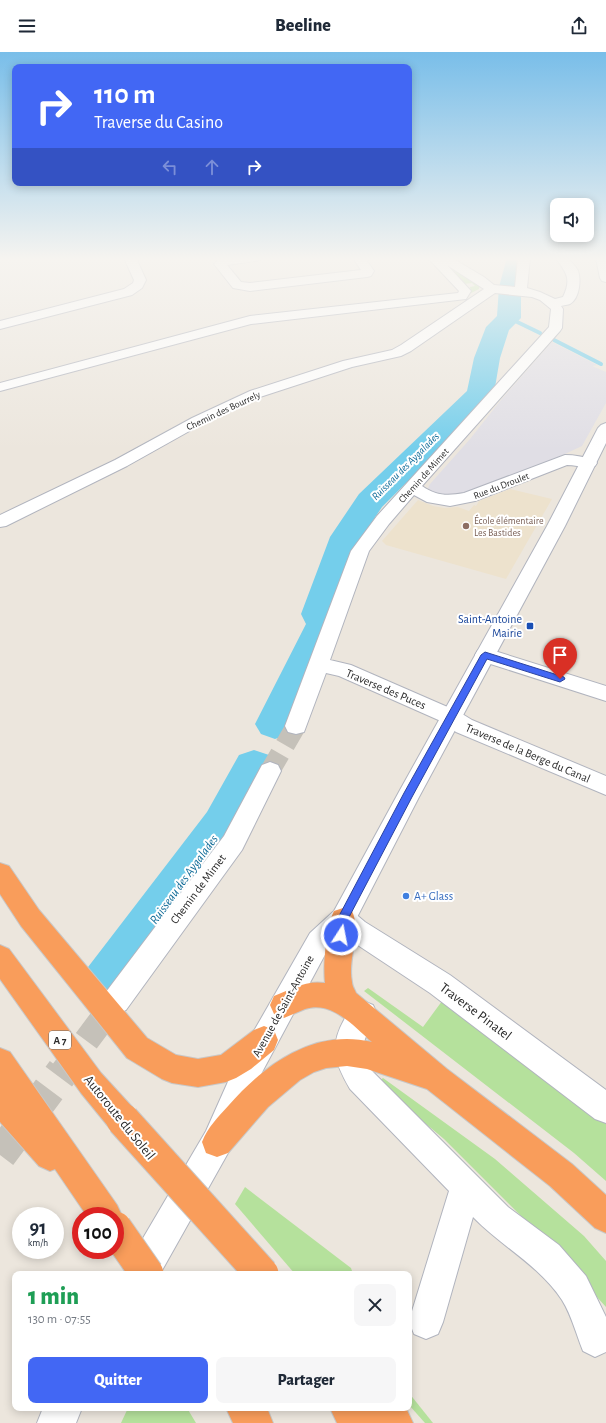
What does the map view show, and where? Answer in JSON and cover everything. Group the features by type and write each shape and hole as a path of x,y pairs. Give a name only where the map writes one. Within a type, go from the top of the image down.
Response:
{"highway":[{"path":"0,873 30,918 137,1048 172,1069 198,1073 226,1068 241,1059 264,1040"},
{"path":"343,919 338,966 338,982 354,1008"},
{"name":"Autoroute du Soleil","path":"0,957 92,1082 243,1271"},
{"path":"284,1005 304,996 323,995 354,1008 437,1079 561,1175 606,1216"},
{"path":"216,1142 249,1104 282,1075 310,1059 332,1053 348,1052 374,1057 437,1079"},
{"path":"0,1062 101,1207"},
{"path":"0,1100 67,1174 100,1207"},
{"path":"123,1120 259,1271"},
{"path":"124,1241 145,1271"},
{"path":"246,1411 255,1423"},
{"path":"350,1411 359,1423"},
{"path":"385,1411 395,1423"}],"street":[{"path":"0,325 12,322"},
{"path":"0,387 243,322"},
{"name":"Chemin des Bourrely","path":"0,522 121,463 198,421 255,394 348,364 396,353 445,322"},
{"name":"Chemin de Mimet","path":"296,726 360,551 383,520 555,328 556,322"},
{"name":"Avenue de Saint-Antoine","path":"143,1271 216,1142 249,1067 319,941 343,919 589,463 606,428"},
{"name":"Rue du Droulet","path":"413,487 423,494 433,498 450,500 469,497 565,460 576,460 589,463"},
{"path":"485,655 606,694"},
{"name":"Traverse des Puces","path":"319,665 344,670 451,717"},
{"name":"Traverse de la Berge du Canal","path":"451,717 464,726 606,786"},
{"name":"Chemin de Mimet","path":"116,1001 233,843 270,771"},
{"name":"Traverse Pinatel","path":"343,919 356,930 400,956 440,984 606,1108"},
{"path":"354,1008 348,1052 350,1064 370,1091 497,1218 546,1257 574,1288 588,1315 596,1339"},
{"path":"426,1322 466,1186"},
{"path":"55,1423 62,1411"}],"shaded area":[{"path":"552,342 597,365 592,366 606,372 606,403 582,446 550,461 461,495 448,497 430,491 428,488 430,484"},
{"name":"École élémentaire Les Bastides","path":"510,489 552,499 506,579 386,545 382,541 418,500 433,506 445,508 458,507 469,511 474,505 476,506 479,501"}],"green space":[{"path":"368,988 423,1027 445,997 606,1117 606,1181 574,1153 364,991"},
{"path":"383,1078 495,1159 584,1236 606,1261 606,1307 545,1240 444,1139 377,1083"},
{"path":"245,1187 351,1268 352,1271 292,1271 235,1204"},
{"path":"412,1397 433,1423 425,1423 412,1408"},
{"path":"127,1411 189,1411 196,1423 121,1423"}],"waterway":[{"name":"Ruisseau des Aygalades","path":"275,724 324,624 319,614 346,537 370,501 480,393 487,358 498,327 504,322"},
{"path":"517,322 540,333"},
{"path":"554,340 601,364"},
{"name":"Ruisseau des Aygalades","path":"103,987 223,825 254,766"}],"tunnel":[{"path":"270,771 296,726"},
{"path":"63,1072 116,1001"},
{"path":"0,1155 63,1071"}],"place":[{"name":"École élémentaire Les Bastides","path":"466,526"},
{"name":"Saint-Antoine Mairie","path":"530,626"},
{"name":"A+ Glass","path":"406,896"}],"route":[{"path":"341,935 343,919 485,655 560,679"}]}
